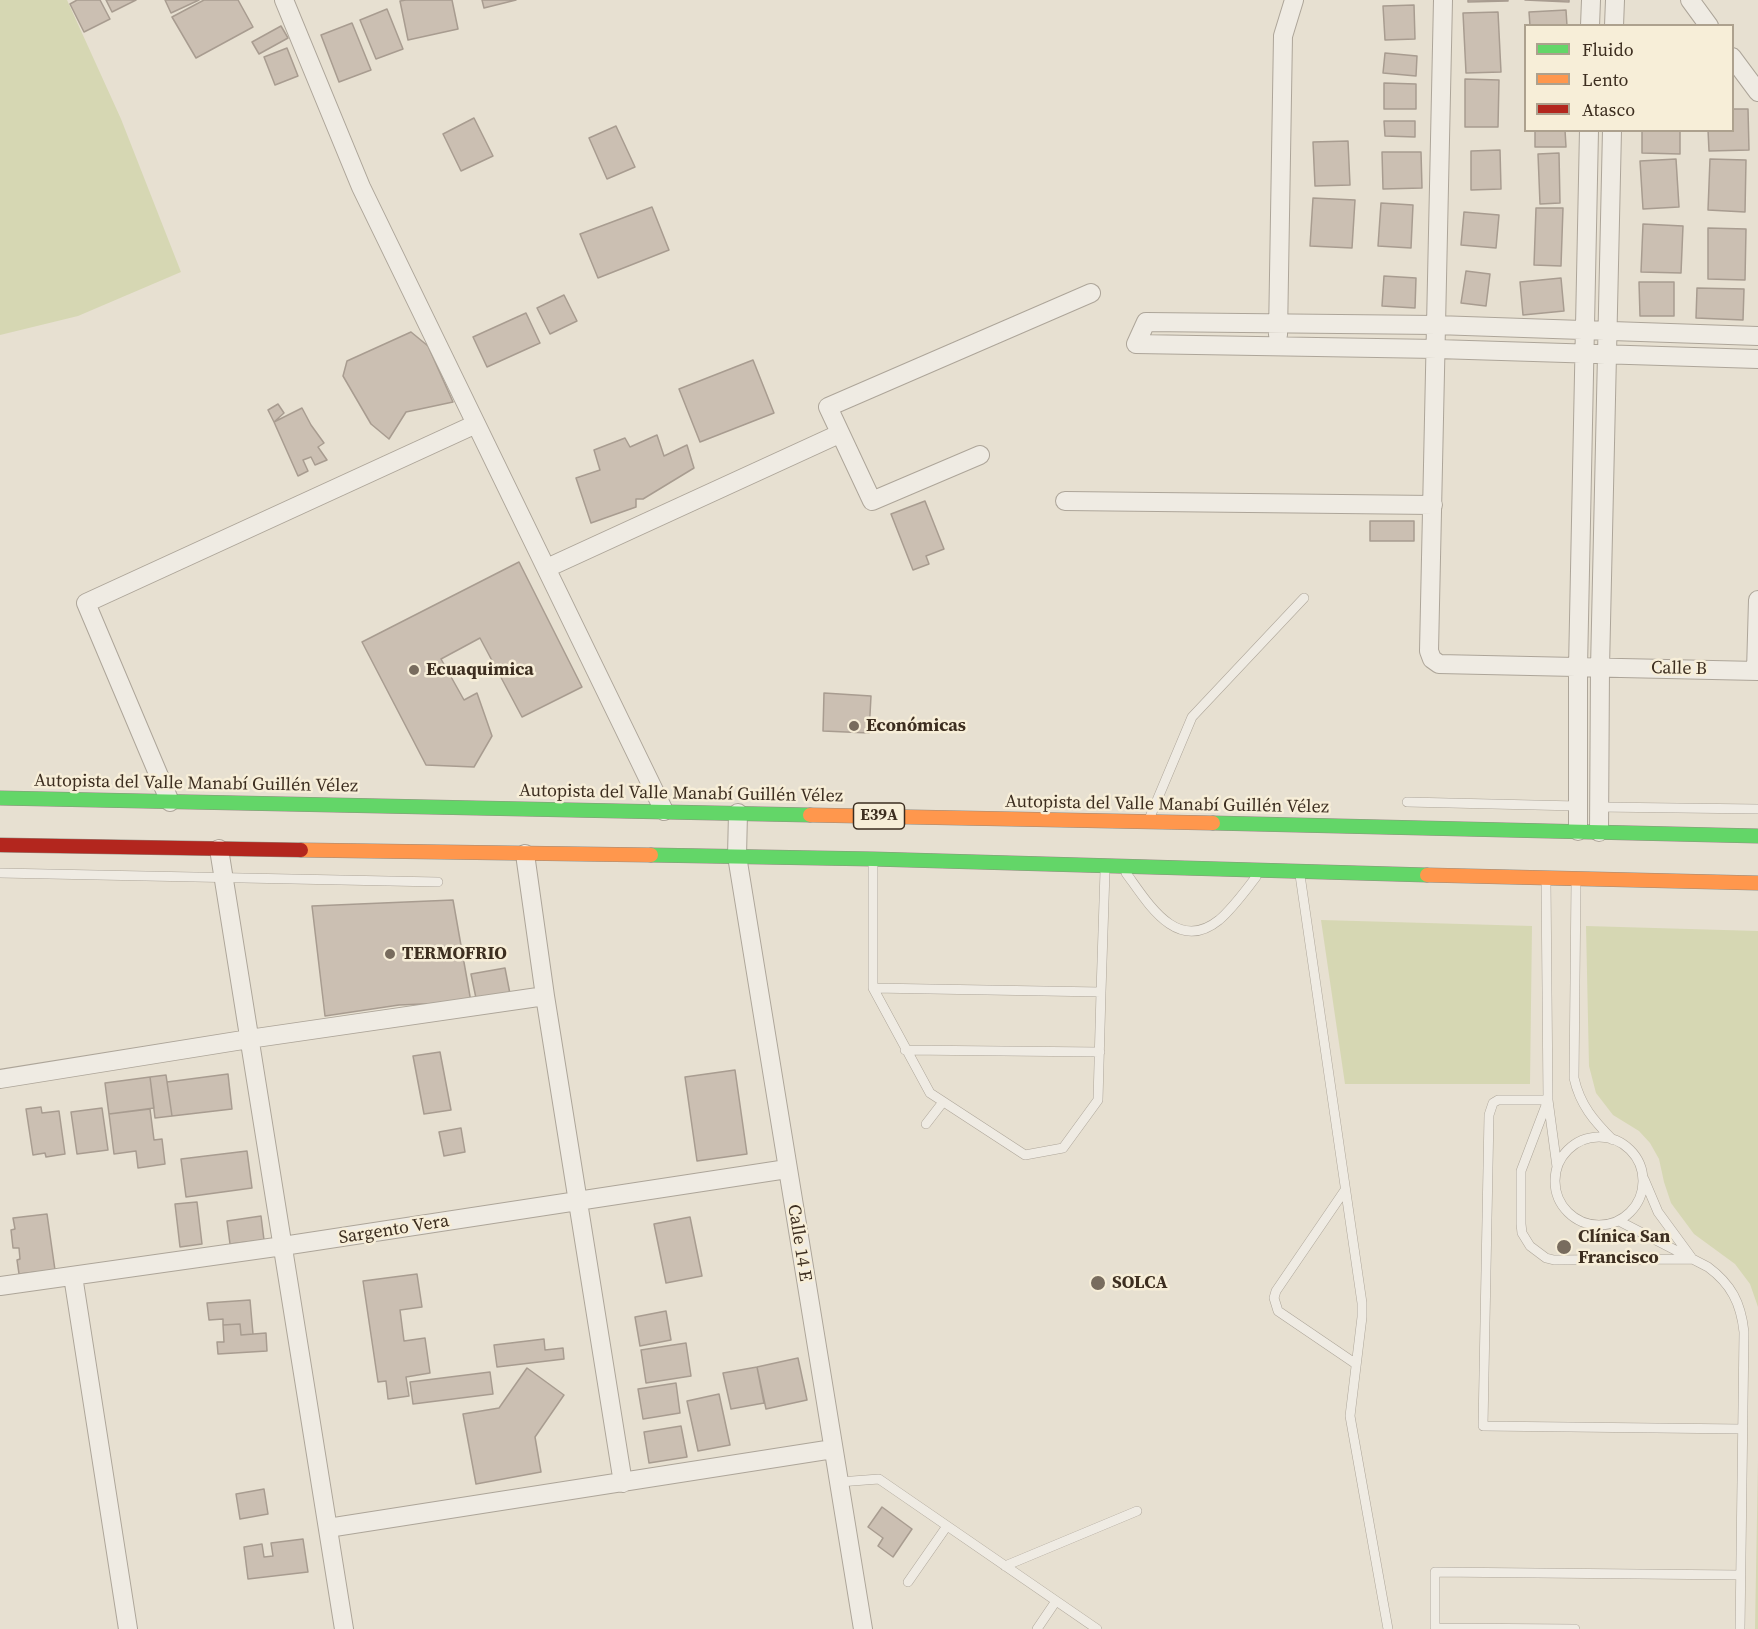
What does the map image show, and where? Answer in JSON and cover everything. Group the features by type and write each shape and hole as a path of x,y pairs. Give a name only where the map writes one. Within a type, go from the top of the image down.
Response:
{"main road":[{"name":"Autopista del Valle Manabí Guillén Vélez","path":"0,798 1148,822 1293,831 1419,815 1535,818 1578,831 1599,832 1647,820 1752,822"},
{"path":"0,845 737,856 1262,871 1299,867 1546,879 1758,883"}],"street":[{"path":"284,0 361,187 664,811"},
{"path":"1278,346 1283,36 1294,0"},
{"path":"1065,501 1433,505 1443,0"},
{"path":"1590,24 1591,0"},
{"path":"1614,24 1615,0"},
{"path":"1690,0 1708,24"},
{"path":"1734,60 1758,92"},
{"path":"1578,831 1578,668 1589,132"},
{"path":"1599,832 1600,668 1612,132"},
{"path":"980,455 872,501 828,407 1091,293"},
{"path":"1758,336 1436,326 1146,322 1136,344 1437,349 1758,359"},
{"path":"170,802 86,603 476,424"},
{"path":"547,568 839,434"},
{"name":"Calle B","path":"1433,505 1429,651 1432,659 1439,664 1757,671"},
{"path":"1757,671 1758,600"},
{"name":"Calle 14 E","path":"738,813 737,856 863,1629"},
{"path":"219,849 344,1629"},
{"path":"525,854 545,996 623,1483"},
{"path":"0,1079 249,1039 545,996"},
{"name":"Sargento Vera","path":"0,1286 283,1246 787,1169"},
{"path":"73,1276 128,1629"},
{"path":"328,1528 833,1449"}],"lane":[{"path":"1148,822 1192,717 1304,598"},
{"path":"1407,802 1419,815 1535,818 1577,806"},
{"path":"1598,807 1647,820 1752,822"},
{"path":"873,859 873,988 930,1094 1025,1155 1064,1148 1098,1100 1106,867"},
{"path":"1121,867 1156,913 1166,922 1180,930 1193,931 1208,927 1220,919 1262,871"},
{"path":"1299,867 1362,1303 1350,1416 1388,1629"},
{"path":"0,873 438,882"},
{"path":"1546,879 1548,1100 1557,1167 1555,1182 1557,1197 1576,1219 1590,1224 1605,1225 1619,1221 1631,1212 1639,1200 1643,1185 1642,1171"},
{"path":"1576,879 1574,1078 1586,1110 1613,1140"},
{"path":"873,988 1101,992"},
{"path":"905,1050 1100,1052"},
{"path":"1548,1100 1498,1100 1490,1108 1483,1426 1742,1429"},
{"path":"1548,1100 1521,1171 1522,1233 1530,1246 1545,1258 1554,1260 1692,1259"},
{"path":"926,1124 943,1102"},
{"path":"1557,1167 1563,1155 1586,1139 1599,1137 1613,1140 1626,1147 1636,1157 1658,1212 1692,1259"},
{"path":"1345,1190 1276,1291 1274,1298 1278,1311 1356,1365"},
{"path":"1619,1221 1708,1267 1730,1287 1737,1299 1742,1316 1740,1629"},
{"path":"839,1482 879,1479 1097,1629"},
{"path":"1005,1566 1137,1511"},
{"path":"908,1582 947,1526"},
{"path":"1575,1629 1435,1628 1435,1572 1740,1575"},
{"path":"1037,1629 1056,1601"}],"green space":[{"path":"0,0 67,0 121,119 181,272 78,316 0,335"},
{"path":"1321,920 1532,926 1530,1084 1345,1084"},
{"path":"1586,926 1758,931 1758,1307 1750,1284 1735,1264 1694,1234 1671,1203 1659,1159 1650,1143 1639,1131 1613,1115 1596,1093 1589,1066"},
{"path":"1758,1460 1758,1629 1755,1629"}],"building":[{"path":"77,0 100,0 110,19 84,32 70,4"},
{"path":"106,0 136,0 112,12"},
{"path":"165,0 199,0 171,13"},
{"path":"204,0 238,0 253,27 196,58 172,17"},
{"path":"452,0 458,29 408,40 400,1"},
{"path":"482,0 516,0 484,8"},
{"path":"1468,0 1508,0 1508,1 1468,2"},
{"path":"1525,0 1569,0 1569,2"},
{"path":"1414,5 1415,39 1385,40 1383,6"},
{"path":"387,9 403,49 376,59 360,20"},
{"path":"1566,10 1567,24 1530,24 1529,12"},
{"path":"1498,12 1501,72 1466,73 1463,13"},
{"path":"352,23 371,70 339,82 321,35"},
{"path":"281,26 288,38 259,54 252,42"},
{"path":"287,48 298,76 275,85 264,57"},
{"path":"1385,53 1417,56 1416,76 1383,73"},
{"path":"1465,79 1499,80 1498,127 1465,127"},
{"path":"1384,83 1416,84 1416,109 1384,109"},
{"path":"1734,109 1748,109 1749,150 1709,151 1708,132 1734,132"},
{"path":"474,118 493,156 461,171 443,134"},
{"path":"1384,121 1415,121 1415,137 1385,136"},
{"path":"616,126 635,167 607,179 589,138"},
{"path":"1535,132 1565,132 1566,147 1535,147"},
{"path":"1642,132 1680,132 1680,154 1642,153"},
{"path":"1348,141 1350,185 1315,186 1313,142"},
{"path":"1500,150 1501,189 1471,190 1471,151"},
{"path":"1382,152 1421,152 1422,188 1383,189"},
{"path":"1559,153 1560,203 1540,204 1538,154"},
{"path":"1676,159 1679,207 1643,209 1640,161"},
{"path":"1710,159 1746,160 1745,212 1708,210"},
{"path":"1313,198 1355,200 1352,248 1310,246"},
{"path":"1381,203 1413,205 1411,248 1378,246"},
{"path":"652,207 669,250 598,278 580,234"},
{"path":"1536,208 1563,208 1561,266 1534,265"},
{"path":"1464,212 1499,215 1496,248 1461,245"},
{"path":"1643,224 1683,226 1681,273 1641,272"},
{"path":"1708,228 1746,229 1745,280 1708,279"},
{"path":"1466,271 1490,274 1486,306 1461,303"},
{"path":"1384,276 1416,278 1415,308 1382,306"},
{"path":"1561,278 1564,311 1523,315 1520,282"},
{"path":"1639,282 1674,282 1674,316 1640,316"},
{"path":"1697,288 1744,289 1743,320 1696,318"},
{"path":"564,295 577,321 550,334 537,308"},
{"path":"526,313 540,343 487,367 473,337"},
{"path":"411,332 428,346 453,402 406,412 389,439 371,424 343,376 347,361"},
{"path":"753,360 774,413 700,442 679,389"},
{"path":"278,404 284,413 274,422 268,410"},
{"path":"302,408 324,443 318,447 327,460 315,465 311,457 303,460 308,471 298,476 274,422"},
{"path":"657,435 664,456 687,445 694,468 643,499 636,499 636,507 591,523 576,478 600,470 594,450 625,438 630,447"},
{"path":"925,501 944,549 926,556 929,564 913,570 891,514"},
{"path":"1370,521 1414,521 1414,541 1370,541"},
{"path":"519,562 582,687 522,717 480,638 441,659 464,700 477,693 492,736 474,767 426,765 362,642"},
{"path":"824,693 871,696 869,733 823,731"},
{"name":"TERMOFRIO","path":"453,900 471,1002 399,1005 325,1016 312,906"},
{"path":"505,968 511,999 477,1003 471,974"},
{"path":"440,1052 451,1110 424,1114 413,1056"},
{"path":"735,1070 747,1154 697,1161 685,1077"},
{"path":"228,1074 232,1109 172,1116 167,1082"},
{"path":"166,1075 172,1116 155,1118 150,1077"},
{"path":"150,1077 154,1108 109,1114 105,1083"},
{"path":"41,1107 42,1113 59,1111 65,1154 46,1157 45,1153 33,1155 26,1109"},
{"path":"102,1108 108,1150 77,1154 71,1112"},
{"path":"150,1109 154,1140 162,1139 165,1164 138,1168 136,1151 114,1154 109,1114"},
{"path":"461,1128 465,1152 444,1156 439,1132"},
{"path":"247,1151 252,1188 186,1197 181,1159"},
{"path":"197,1202 202,1244 180,1247 175,1204"},
{"path":"47,1214 55,1270 19,1274 17,1260 20,1259 19,1248 13,1248 11,1230 15,1229 13,1218"},
{"path":"261,1216 264,1240 230,1244 227,1221"},
{"path":"690,1217 702,1276 666,1283 654,1224"},
{"path":"417,1274 422,1307 400,1310 404,1341 425,1338 430,1373 406,1377 409,1396 388,1399 386,1381 378,1382 363,1281"},
{"path":"250,1300 253,1334 241,1335 240,1324 223,1325 223,1319 209,1320 207,1303"},
{"path":"666,1311 671,1340 640,1346 635,1317"},
{"path":"240,1324 241,1335 266,1333 267,1351 218,1354 217,1342 224,1342 223,1325"},
{"path":"544,1339 545,1350 563,1348 564,1359 497,1367 494,1345"},
{"path":"686,1343 691,1376 646,1383 641,1350"},
{"path":"798,1358 807,1400 766,1409 757,1367"},
{"path":"757,1367 764,1403 731,1409 723,1373"},
{"path":"527,1368 564,1395 535,1437 541,1472 476,1484 463,1414 499,1408"},
{"path":"490,1372 493,1394 413,1404 410,1382"},
{"path":"676,1383 680,1413 643,1419 638,1389"},
{"path":"719,1394 730,1445 698,1451 687,1401"},
{"path":"681,1426 687,1457 649,1463 644,1432"},
{"path":"264,1489 268,1514 240,1519 236,1494"},
{"path":"882,1507 912,1529 893,1557 878,1546 883,1538 868,1527"},
{"path":"303,1539 308,1572 248,1579 244,1547 262,1544 264,1557 273,1556 271,1543"}],"traffic: fast":[{"path":"0,798 810,815"},
{"path":"1213,823 1758,836"},
{"path":"651,855 1427,875"}],"traffic: slow":[{"path":"810,815 1213,823"},
{"path":"301,850 651,855"},
{"path":"1427,875 1758,883"}],"traffic: jam":[{"path":"0,845 301,850"}],"place":[{"name":"Ecuaquimica","path":"414,670"},
{"name":"Económicas","path":"854,726"},
{"name":"TERMOFRIO","path":"390,954"},
{"name":"Clínica San Francisco","path":"1564,1247"},
{"name":"SOLCA","path":"1098,1283"}]}
